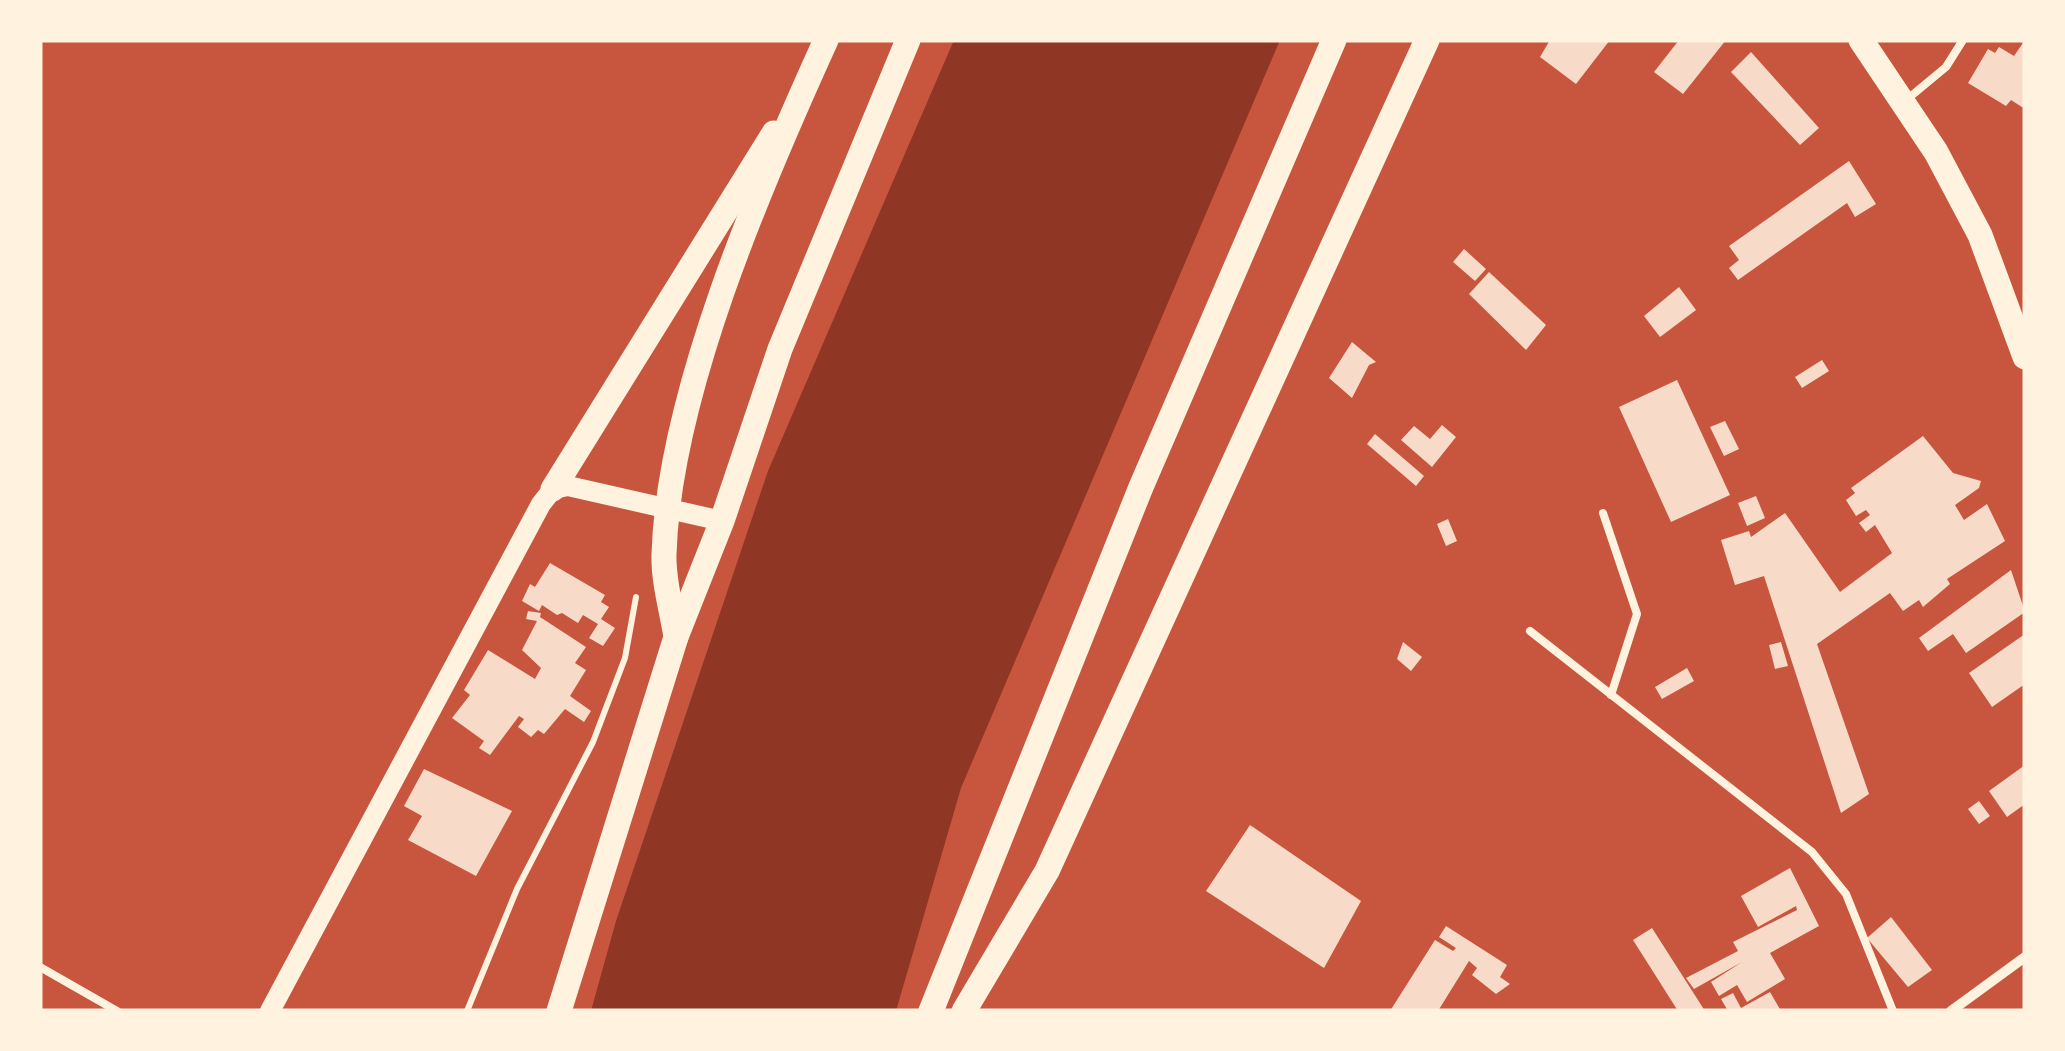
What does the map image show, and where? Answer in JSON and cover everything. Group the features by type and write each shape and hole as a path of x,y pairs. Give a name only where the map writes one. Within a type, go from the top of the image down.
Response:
{"main road":[{"path":"676,637 664,559 668,507 694,387 726,282 826,40"},
{"path":"559,1011 676,637 722,521 780,349 908,40"},
{"path":"931,1011 1141,487 1334,40"},
{"path":"965,1010 1047,872 1427,40"},
{"path":"1862,40 1936,152 1980,235 2025,356"},
{"path":"270,1011 532,521 807,83"},
{"path":"554,489 568,486 722,521"}],"street":[{"path":"1951,1011 2025,957"}],"lane":[{"path":"1903,103 1946,67 1963,40"},
{"path":"1603,514 1637,614 1611,695"},
{"path":"1530,631 1812,852 1846,894 1894,1011"},
{"path":"40,967 117,1011"}],"path":[{"path":"467,1011 518,889 593,742 625,658 639,586"}],"shaded area":[{"path":"954,40 1280,40 961,788 896,1011 591,1011 616,921 768,471"}],"building":[{"path":"1550,40 1610,40 1576,84 1540,57"},
{"path":"1679,40 1726,40 1683,94 1654,72"},
{"path":"2025,40 2025,109 2011,100 2006,106 1968,83 1988,49 1995,53 1999,47 2014,56"},
{"path":"1751,52 1819,128 1800,145 1731,72"},
{"path":"1849,161 1876,204 1855,217 1847,203 1738,280 1729,268 1739,260 1729,246"},
{"path":"1464,249 1486,269 1475,281 1453,262"},
{"path":"1489,272 1546,325 1526,350 1469,294"},
{"path":"1679,287 1696,310 1660,337 1644,316"},
{"path":"1352,342 1376,362 1369,365 1352,398 1329,378"},
{"path":"1822,360 1829,371 1802,388 1795,377"},
{"path":"1677,380 1730,495 1671,522 1619,407"},
{"path":"1725,421 1739,449 1724,456 1710,427"},
{"path":"1442,425 1456,437 1432,467 1401,440 1414,426 1430,439"},
{"path":"1375,434 1424,476 1416,486 1367,444"},
{"path":"1923,436 1953,473 1981,481 1979,488 1955,505 1964,520 1987,504 2005,541 1947,579 1950,584 1923,607 1919,600 1903,611 1890,593 1817,644 1869,794 1841,813 1764,576 1735,585 1721,540 1749,531 1751,537 1785,513 1840,592 1892,553 1875,525 1866,532 1859,523 1870,515 1866,510 1856,516 1846,500 1855,493 1851,488"},
{"path":"1756,496 1765,518 1747,526 1738,503"},
{"path":"1448,519 1457,541 1446,546 1437,524"},
{"path":"550,563 605,595 601,602 609,607 601,619 615,628 603,646 589,638 598,624 583,615 578,623 542,605 539,611 522,601 530,584 535,587"},
{"path":"2011,570 2025,612 1966,653 1953,634 1928,651 1919,638"},
{"path":"528,611 541,613 540,617 586,647 575,663 586,670 570,696 591,711 584,722 565,709 544,734 538,730 531,737 518,727 524,719 519,716 490,755 479,748 484,741 452,718 470,695 464,690 488,650 535,679 541,668 522,650 537,621 526,619"},
{"path":"2025,634 2025,684 1992,707 1969,673"},
{"path":"1403,642 1422,657 1411,671 1397,659"},
{"path":"1781,642 1788,666 1775,669 1769,645"},
{"path":"1687,668 1694,681 1662,699 1655,687"},
{"path":"2025,765 2025,804 2007,817 1989,791"},
{"path":"424,769 512,811 476,876 408,840 422,816 404,806"},
{"path":"1979,801 1990,816 1979,824 1968,809"},
{"path":"1250,825 1361,901 1324,968 1206,891"},
{"path":"1790,868 1819,926 1770,953 1785,979 1747,1002 1737,985 1719,996 1711,982 1742,962 1694,989 1686,978 1738,951 1733,942 1797,910 1796,906 1758,927 1741,896"},
{"path":"1891,917 1932,970 1908,987 1867,938"},
{"path":"1446,926 1507,965 1500,977 1510,984 1496,994 1472,975 1477,968 1469,961 1438,1011 1390,1011 1435,940 1453,951 1456,948 1439,937"},
{"path":"1652,928 1705,1011 1678,1011 1633,940"},
{"path":"1770,992 1781,1011 1728,1011 1721,999 1733,993 1741,1008"}]}
